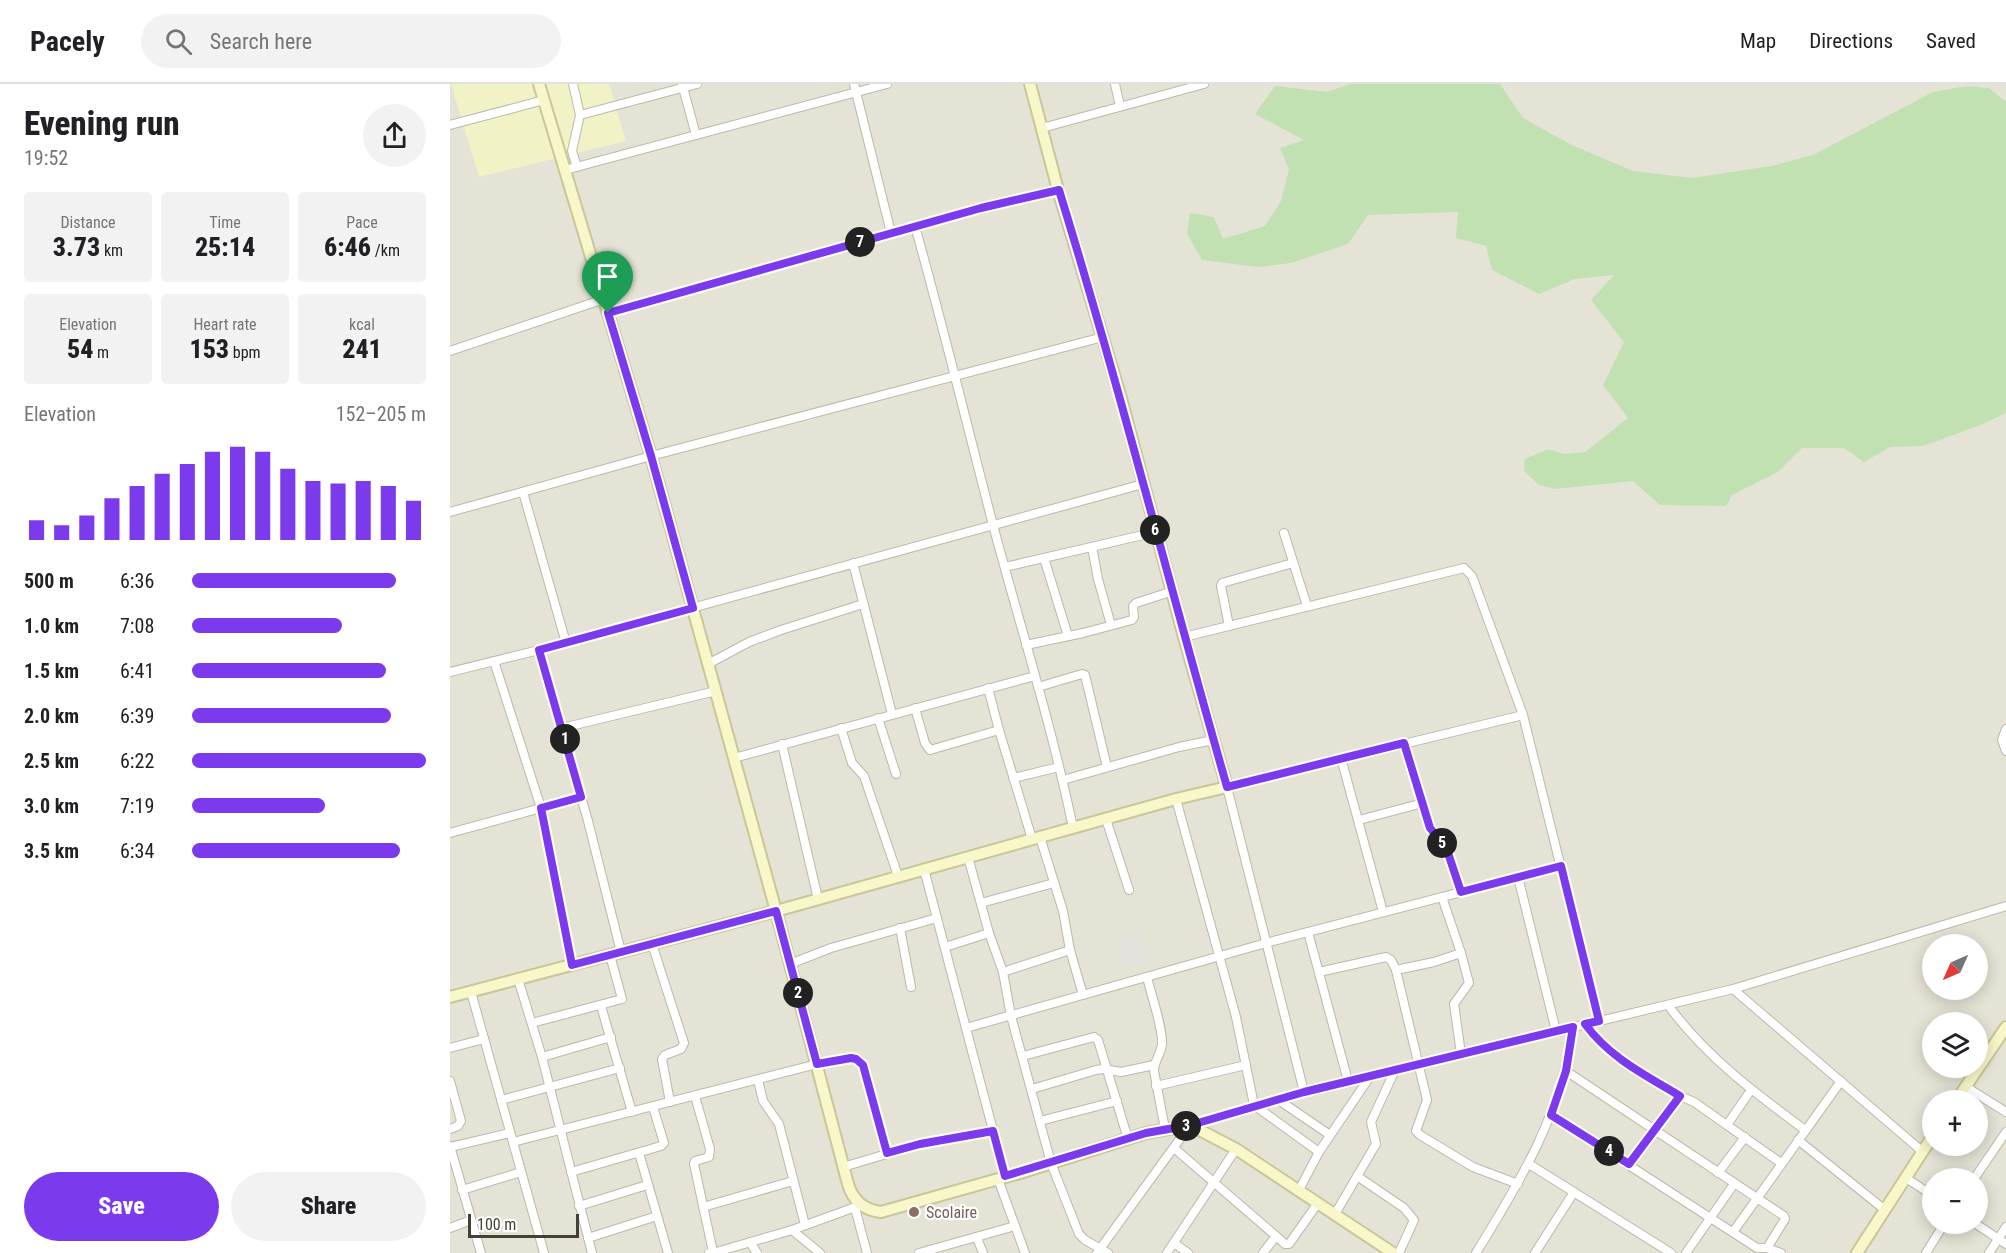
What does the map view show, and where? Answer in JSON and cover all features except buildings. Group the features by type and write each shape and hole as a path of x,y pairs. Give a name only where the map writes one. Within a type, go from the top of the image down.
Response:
{"street":[{"path":"539,84 651,456 776,911 849,1189 858,1207 867,1253"},
{"path":"573,84 580,115 572,152 577,167"},
{"path":"580,115 697,84"},
{"path":"565,170 696,135 855,88 887,84"},
{"path":"1030,84 1103,337 1227,787 1304,1092"},
{"path":"1115,84 1120,106"},
{"path":"1042,128 1204,84"},
{"path":"683,86 696,135"},
{"path":"855,88 891,233"},
{"path":"450,125 544,100"},
{"path":"608,313 981,208 1059,190"},
{"path":"915,226 956,376 993,525 1063,780 1073,828"},
{"path":"450,351 604,299"},
{"path":"450,512 651,456 1103,337"},
{"path":"450,672 566,643 1143,484"},
{"path":"523,492 566,643"},
{"path":"1005,567 1156,532"},
{"path":"1284,533 1307,606"},
{"path":"1092,547 1111,625"},
{"path":"1044,558 1068,636"},
{"path":"853,563 892,714"},
{"path":"1229,626 1222,583 1293,563"},
{"path":"1184,637 1460,568 1467,569 1472,576 1523,715 1599,1021"},
{"path":"1026,645 1132,620 1133,606 1136,603 1173,591"},
{"path":"708,664 749,642 863,604"},
{"path":"532,1023 622,999 616,953 581,797 539,650"},
{"path":"494,661 541,808 572,965"},
{"path":"1038,687 1085,675 1107,767"},
{"path":"734,758 1035,676"},
{"path":"988,688 1013,778 1063,911 1070,950 1083,995"},
{"path":"562,728 716,691"},
{"path":"915,708 925,743 930,750 999,730"},
{"path":"450,997 776,911 1176,799 1523,715"},
{"path":"878,718 896,774"},
{"path":"841,728 852,763 864,776 898,876"},
{"path":"2006,729 2002,740 2006,751"},
{"path":"1063,780 1179,747 1213,740"},
{"path":"1404,743 1430,828 1446,847 1461,892"},
{"path":"782,744 818,899"},
{"path":"1341,758 1383,912"},
{"path":"1013,778 1059,767"},
{"path":"450,833 581,797"},
{"path":"1176,799 1220,957 1254,1105 1318,1152"},
{"path":"1359,820 1423,803"},
{"path":"1106,819 1129,890"},
{"path":"968,857 989,933 1003,972 1011,1016 1051,1163 1075,1228 1085,1240 1099,1250 1108,1253"},
{"path":"966,1028 1308,932 1561,866"},
{"path":"924,869 993,1131 1002,1178 1025,1253"},
{"path":"1518,877 1556,1031"},
{"path":"981,903 1054,883"},
{"path":"1442,897 1469,983 1454,1004 1461,1054"},
{"path":"695,1096 710,1149 709,1156 695,1161 694,1164 712,1253 792,1230 858,1207 881,1212 1128,1139 1191,1125 1254,1105 1733,989 2006,906"},
{"path":"790,964 831,948 937,918"},
{"path":"900,928 911,987"},
{"path":"1308,932 1348,1081"},
{"path":"945,946 989,933"},
{"path":"652,944 684,1043 681,1049 665,1055 662,1059 670,1102"},
{"path":"1003,972 1070,950"},
{"path":"1396,970 1461,953"},
{"path":"1319,972 1386,957 1391,960 1396,970 1427,1100 1416,1127 1418,1133 1473,1167 1518,1184"},
{"path":"1147,977 1162,1039 1160,1054 1154,1065 1165,1129"},
{"path":"518,979 542,1057 592,1253"},
{"path":"1733,989 1922,1151"},
{"path":"471,992 544,1253"},
{"path":"1668,1005 1700,1045 1751,1090 1805,1130"},
{"path":"602,1006 632,1112"},
{"path":"1585,1024 1602,1045 1626,1064 1680,1096 1684,1096 1781,1163"},
{"path":"1476,1253 1529,1164 1551,1115 1566,1071 1573,1027"},
{"path":"1964,1090 2006,1027"},
{"path":"542,1057 611,1037"},
{"path":"1023,1056 1094,1037 1098,1040 1128,1139"},
{"path":"450,1048 484,1039"},
{"path":"513,1142 817,1064 851,1058 863,1065 887,1153"},
{"path":"1032,1089 1096,1070 1108,1069 1121,1072 1154,1065"},
{"path":"1156,1086 1246,1065"},
{"path":"501,1100 620,1068"},
{"path":"1335,1214 1376,1144 1371,1122 1395,1070"},
{"path":"1566,1071 1784,1216 1785,1219 1767,1248"},
{"path":"1299,1190 1318,1152 1371,1075"},
{"path":"758,1080 763,1101 779,1124 806,1225"},
{"path":"1733,1232 1841,1081"},
{"path":"450,1082 461,1120 458,1126 450,1129"},
{"path":"1966,1087 2006,1112"},
{"path":"1727,1125 1751,1090"},
{"path":"1629,1164 1680,1096"},
{"path":"1277,1099 1330,1135"},
{"path":"1040,1121 1117,1101"},
{"path":"571,1172 661,1146 664,1143 653,1107"},
{"path":"1551,1115 1757,1248 1767,1248 1781,1253"},
{"path":"1099,1250 1191,1125"},
{"path":"1191,1125 1236,1149 1393,1253"},
{"path":"843,1167 920,1144 993,1131"},
{"path":"1981,1168 2006,1132"},
{"path":"478,1252 471,1220 453,1167 450,1147 510,1133"},
{"path":"1718,1173 1745,1137"},
{"path":"1798,1140 1885,1210"},
{"path":"1174,1148 1285,1244 1289,1244 1318,1203"},
{"path":"1167,1253 1236,1149"},
{"path":"639,1153 668,1253"},
{"path":"1857,1253 1922,1154"},
{"path":"1529,1164 1671,1253"},
{"path":"462,1190 521,1172"},
{"path":"1357,1176 1404,1208 1414,1220 1399,1253"},
{"path":"1906,1178 1922,1188"},
{"path":"702,1207 793,1181"},
{"path":"1686,1253 1734,1184"},
{"path":"579,1206 647,1185"},
{"path":"1534,1253 1574,1192"},
{"path":"588,1238 657,1216"},
{"path":"450,1228 471,1220"},
{"path":"919,1253 942,1250 1015,1226"},
{"path":"1989,1253 2002,1241 2006,1227"},
{"path":"792,1230 820,1253"},
{"path":"1988,1232 2002,1241"},
{"path":"1926,1253 1938,1234"},
{"path":"1263,1253 1276,1236"},
{"path":"977,1238 983,1253"},
{"path":"750,1242 757,1253"},
{"path":"1174,1243 1188,1253"}],"shaded area":[{"path":"450,84 2006,84 2006,1253 450,1253"},
{"path":"1350,84 1500,84 1523,118 1572,145 1633,171 1692,178 1771,166 1813,155 1933,92 1967,86 1989,88 2006,102 2006,413 1923,446 1890,447 1864,462 1844,448 1802,448 1778,472 1732,495 1726,506 1660,505 1633,481 1555,489 1539,485 1524,471 1525,459 1548,449 1564,454 1585,452 1628,418 1603,385 1624,342 1591,300 1614,275 1575,279 1539,294 1492,270 1486,246 1456,238 1458,212 1368,215 1348,244 1291,263 1258,267 1202,260 1187,234 1190,213 1214,217 1223,239 1265,226 1281,201 1289,170 1280,148 1304,140 1255,114 1275,86 1327,92"},
{"path":"1140,934 1148,962 1126,970 1118,941"}],"sand":[{"path":"451,84 609,84 626,141 479,177"}],"place":[{"name":"Scolaire","path":"914,1212"}],"route":[{"path":"1059,190 1121,398 1184,637 1227,787 1404,743 1430,828 1446,847 1461,892 1561,866 1599,1021 1585,1024 1607,1050 1680,1096 1629,1164 1551,1115 1566,1071 1573,1027 1304,1092 1191,1125 1146,1133 1005,1176 993,1131 920,1144 887,1153 860,1061 851,1058 817,1064 776,911 572,965 541,808 581,797 539,650 693,608 608,313 981,208 1059,190"}]}
